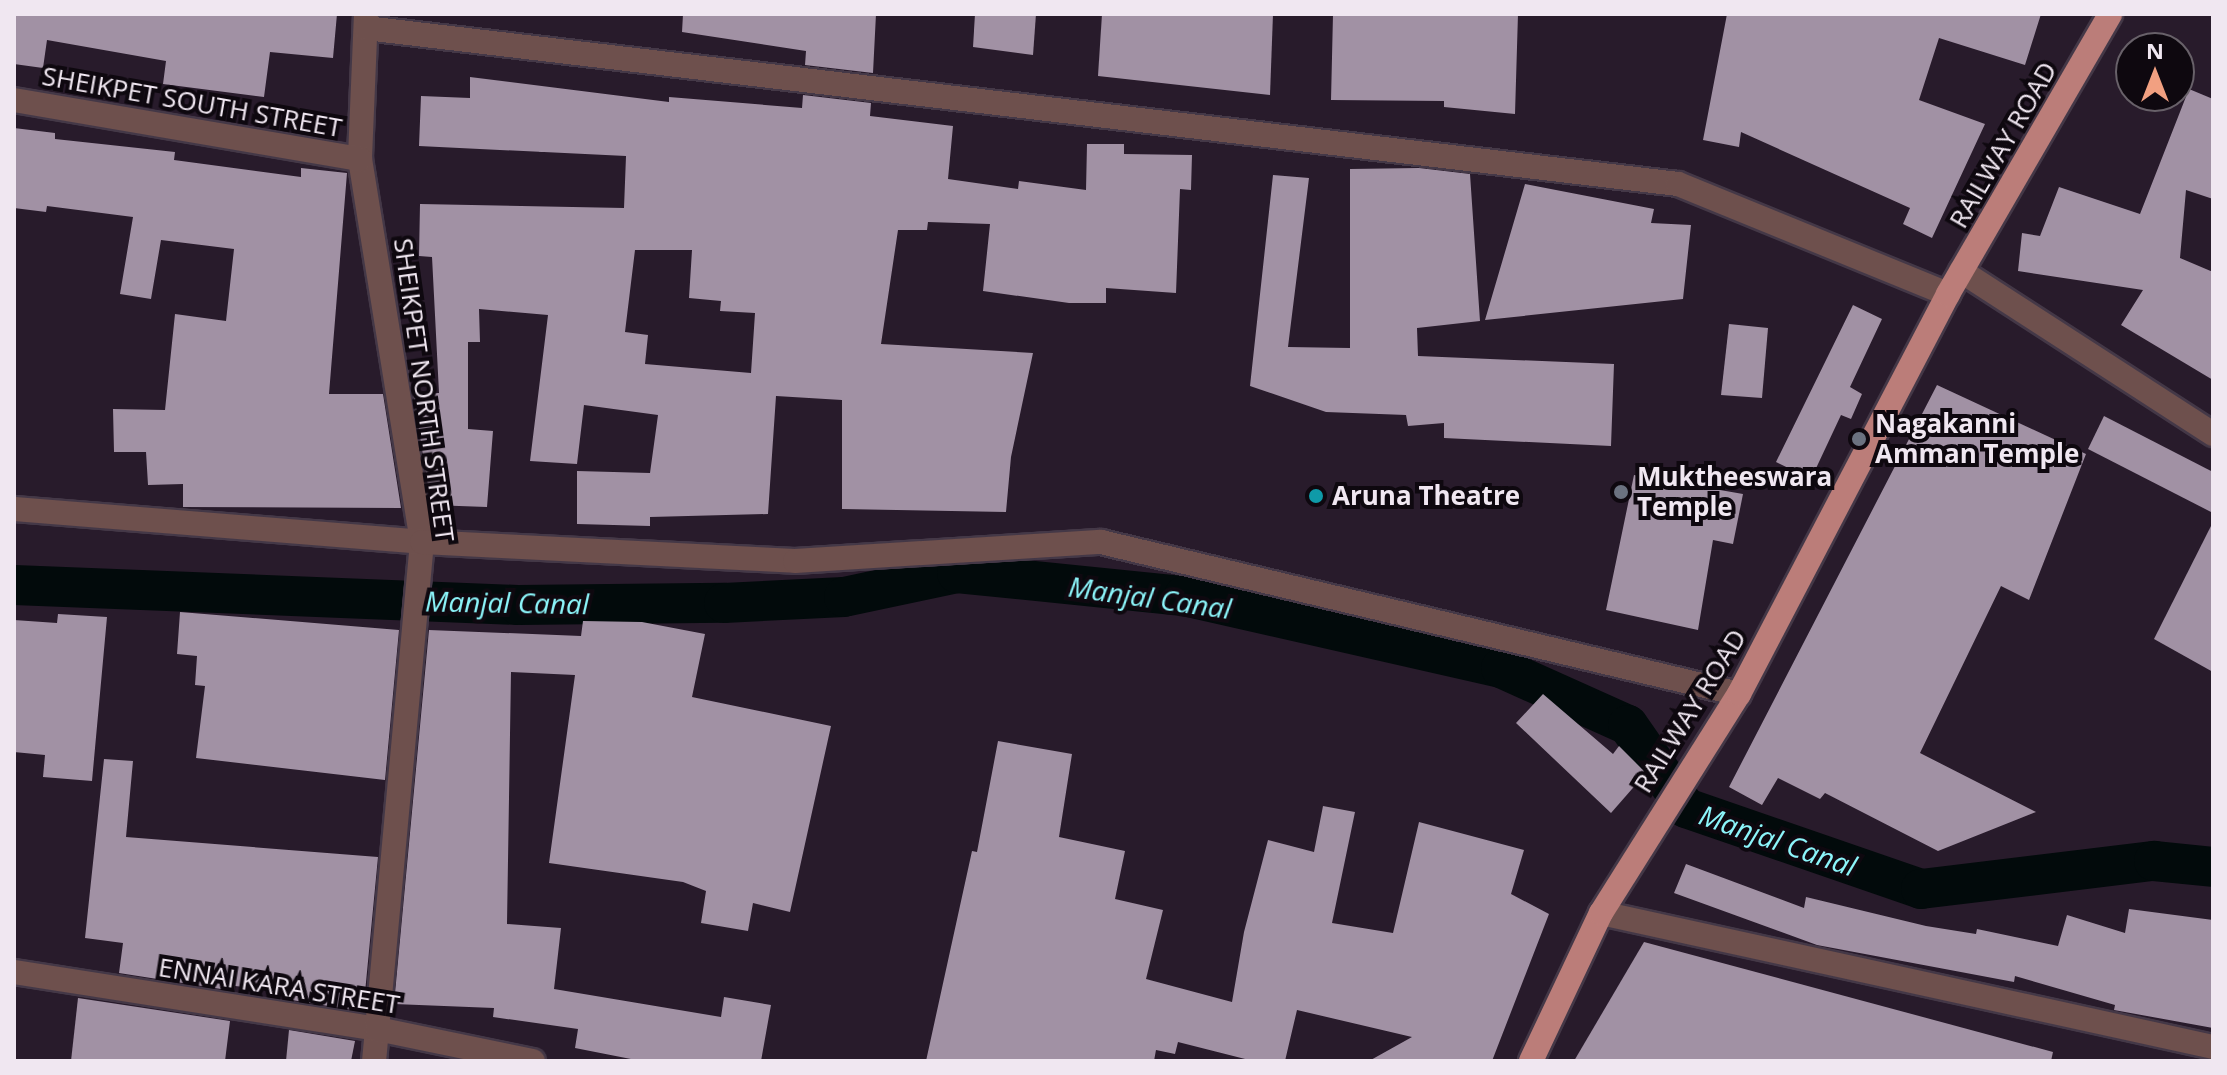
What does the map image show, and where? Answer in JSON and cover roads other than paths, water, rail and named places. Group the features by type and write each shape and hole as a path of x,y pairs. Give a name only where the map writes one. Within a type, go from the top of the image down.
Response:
{"main road":[{"name":"RAILWAY ROAD","path":"1531,1061 1601,913 1635,852 1713,728 1739,694 1948,294 2110,14"}],"street":[{"path":"366,21 1678,184 1948,294"},
{"name":"SHEIKPET NORTH STREET","path":"366,21 360,159 422,543 374,1061"},
{"name":"SHEIKPET SOUTH STREET","path":"14,100 360,159"},
{"path":"1961,271 2213,434"},
{"path":"14,509 422,543 795,561 1101,542 1739,694"},
{"path":"1601,913 2213,1047"},
{"name":"ENNAI KARA STREET","path":"14,972 377,1029 533,1061"}],"waterway":[{"name":"Manjal Canal","path":"14,585 518,605 724,603 844,597 957,573 1184,596 1501,668 1628,725 1686,808 1921,889 2154,861 2213,867"}],"place":[{"name":"Nagakanni Amman Temple","path":"1859,439"},
{"name":"Muktheeswara Temple","path":"1621,492"},
{"name":"Aruna Theatre","path":"1316,496"}]}
